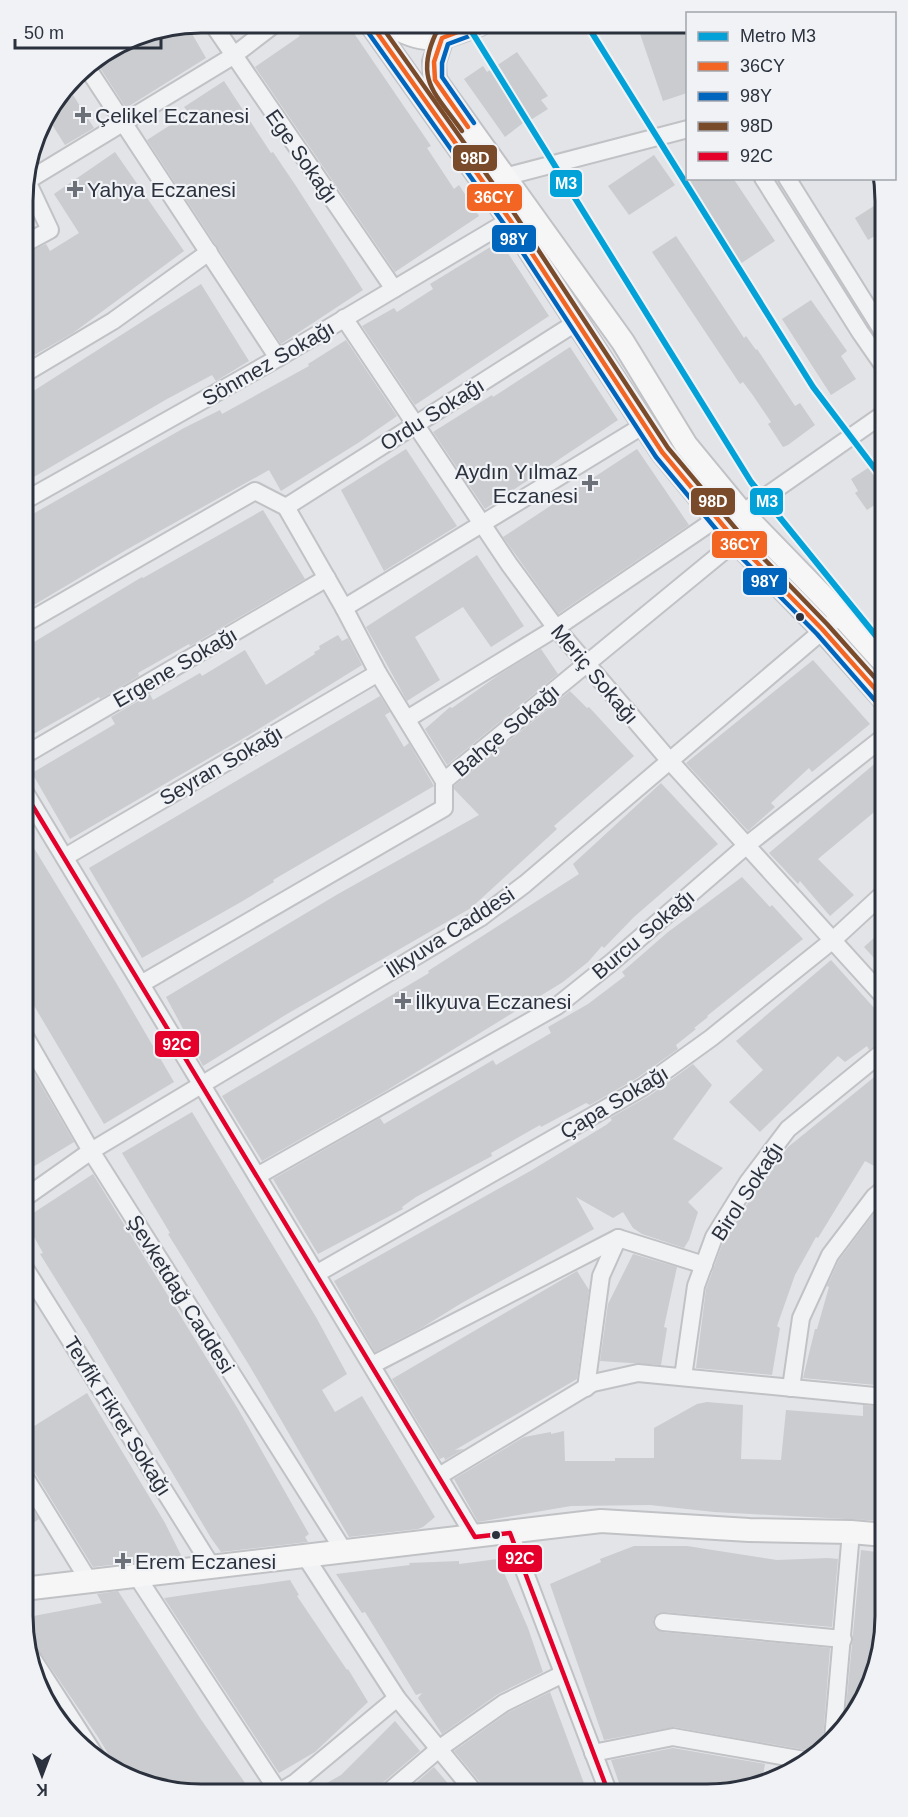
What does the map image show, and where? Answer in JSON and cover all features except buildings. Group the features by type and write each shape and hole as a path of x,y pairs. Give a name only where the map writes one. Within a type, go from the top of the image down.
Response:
{"main road":[{"path":"377,33 510,220 662,452 716,519 822,629 875,689"},
{"path":"405,33 424,39 442,38 456,33"},
{"path":"442,38 434,62 435,80 623,342 686,444 742,513 875,653"},
{"path":"33,1588 601,1521 749,1530 875,1534"}],"street":[{"name":"Ege Sokağı","path":"219,33 394,289"},
{"path":"35,174 233,56 263,33"},
{"path":"91,74 278,358"},
{"path":"504,177 686,129"},
{"path":"764,180 875,354"},
{"path":"788,180 875,319"},
{"path":"33,196 50,230 33,239"},
{"name":"Sönmez Sokağı","path":"33,496 278,358 510,220"},
{"path":"33,369 113,321 208,252"},
{"name":"Meriç Sokağı","path":"344,318 482,524 556,628 669,760 875,987"},
{"name":"Ordu Sokağı","path":"286,507 577,322"},
{"path":"742,513 875,420"},
{"path":"344,608 644,425"},
{"path":"33,619 255,491 286,507 378,673 444,782 444,808 141,984"},
{"path":"407,719 556,628 716,519"},
{"name":"Bahçe Sokağı","path":"444,782 736,541"},
{"name":"Ergene Sokağı","path":"33,750 327,578"},
{"name":"İlkyuva Caddesi","path":"33,1192 91,1151 480,918 525,884 841,615"},
{"name":"Seyran Sokağı","path":"65,857 378,673"},
{"name":"Burcu Sokağı","path":"258,1176 556,1006 612,962 747,845 875,744"},
{"path":"33,805 475,1537"},
{"name":"Çapa Sokağı","path":"316,1274 643,1088 711,1038 833,940 875,901"},
{"name":"Şevketdağ Caddesi","path":"33,1051 91,1151 344,1551"},
{"name":"Birol Sokağı","path":"683,1377 696,1286 714,1237 748,1182 788,1130 875,1058"},
{"path":"791,1388 801,1318 830,1255 875,1196"},
{"path":"372,1365 618,1238 704,1265"},
{"path":"586,1388 601,1276 618,1238"},
{"name":"Tevfik Fikret Sokağı","path":"33,1281 212,1567"},
{"path":"439,1476 594,1383 638,1373 875,1396"},
{"path":"33,1490 89,1581"},
{"path":"834,1725 851,1532"},
{"path":"510,1533 605,1784"},
{"path":"305,1556 397,1698 468,1784"},
{"path":"136,1575 272,1784"},
{"path":"663,1622 843,1639"},
{"path":"398,1784 440,1748 504,1703 563,1674"},
{"path":"45,1678 81,1734"},
{"path":"293,1784 397,1698"},
{"path":"593,1753 673,1737 796,1758"}],"metro line":[{"name":"M3","path":"473,33 751,482 875,635"},
{"name":"M3","path":"592,33 813,387 875,469"}],"transit line":[{"name":"98Y","path":"369,33 504,224 656,457 730,546 817,634 875,700"},
{"name":"36CY","path":"377,33 510,220 662,452 736,541 822,629 875,689"},
{"name":"98D","path":"386,33 516,216 668,448 742,536 875,678"},
{"name":"98D","path":"436,33 427,63 428,75 437,96 462,131"},
{"name":"36CY","path":"455,33 442,38 434,62 435,80 468,127"},
{"name":"98Y","path":"474,123 442,77 442,63 448,44 478,33"},
{"name":"92C","path":"33,807 475,1537 510,1533 605,1784"}],"place":[{"name":"Çelikel Eczanesi","path":"83,115"},
{"name":"Yahya Eczanesi","path":"75,189"},
{"name":"Aydın Yılmaz Eczanesi","path":"590,483"},
{"name":"İlkyuva Eczanesi","path":"403,1001"},
{"name":"Erem Eczanesi","path":"123,1561"}]}
